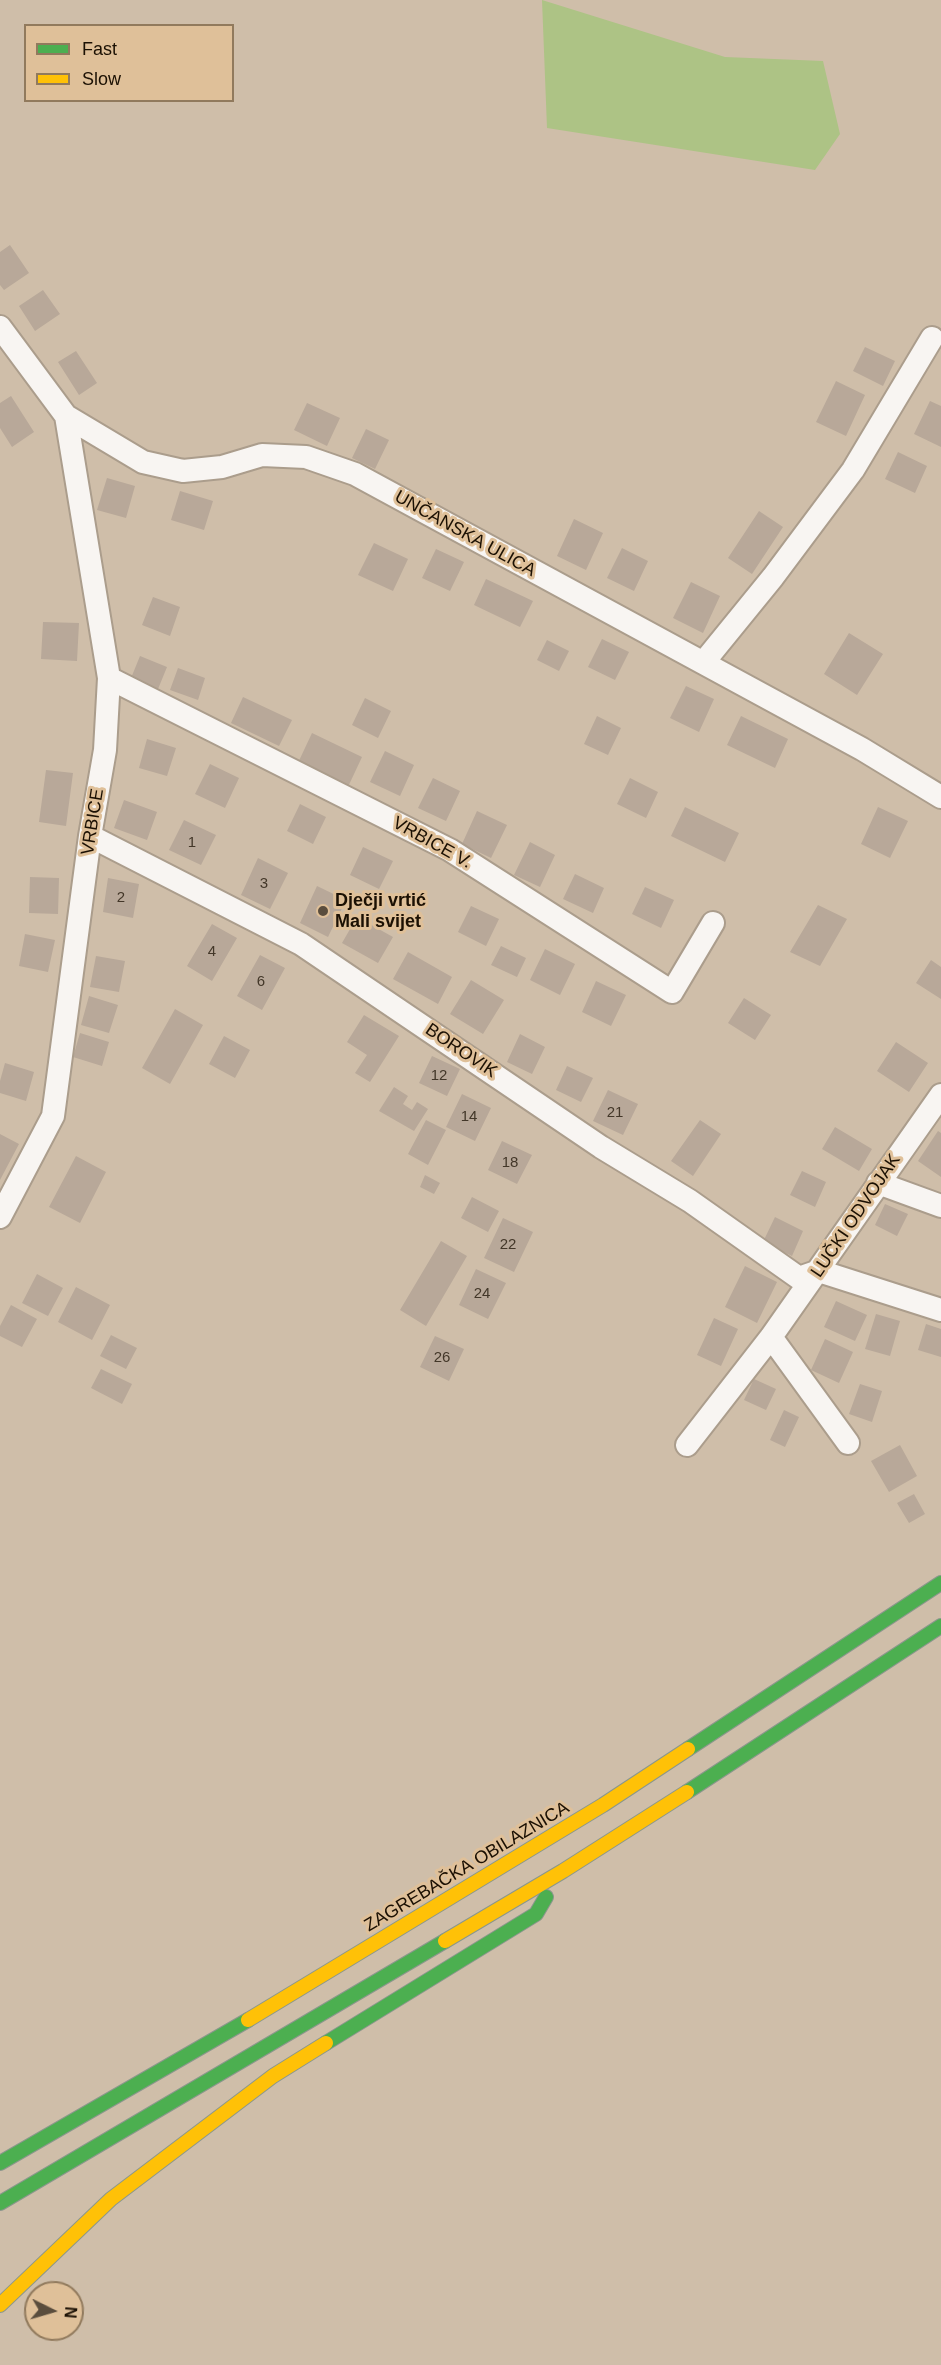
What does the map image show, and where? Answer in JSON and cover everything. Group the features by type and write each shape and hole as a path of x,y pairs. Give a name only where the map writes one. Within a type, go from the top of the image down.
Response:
{"highway":[{"name":"ZAGREBAČKA OBILAZNICA","path":"0,2163 252,2017 593,1811 789,1685 941,1583"},
{"path":"0,2203 563,1871 776,1736 941,1626"},
{"path":"0,2305 111,2199 273,2076 536,1914 563,1871"},
{"path":"196,2034 252,2017"}],"street":[{"name":"UNČANSKA ULICA","path":"0,327 66,416 143,462 183,471 222,467 262,454 306,457 355,474 862,749 941,797"},
{"path":"703,663 773,577 853,470 932,338"},
{"name":"VRBICE","path":"0,1217 54,1116 90,837 105,750 109,678 66,416"},
{"name":"VRBICE V.","path":"109,678 450,850 672,992 713,923"},
{"name":"BOROVIK","path":"90,837 302,944 601,1147 690,1201 799,1278 819,1271"},
{"name":"LUČKI ODVOJAK","path":"687,1446 819,1271 941,1095"},
{"path":"878,1183 941,1206"},
{"path":"819,1271 941,1310"},
{"path":"771,1337 848,1443"}],"green space":[{"path":"542,0 725,57 823,61 840,134 815,170 547,128"}],"building":[{"path":"10,245 29,273 4,290 0,285 0,252"},
{"path":"43,290 60,314 35,331 19,306"},
{"path":"865,347 895,361 883,386 853,371"},
{"path":"76,351 97,383 79,395 58,362"},
{"path":"836,381 865,395 846,436 816,422"},
{"path":"11,396 34,432 12,447 0,428 0,403"},
{"path":"930,401 941,406 941,447 914,434"},
{"path":"307,403 340,418 327,446 294,430"},
{"path":"366,429 389,440 375,469 352,458"},
{"path":"898,452 927,466 915,493 885,479"},
{"path":"107,478 135,486 126,518 97,510"},
{"path":"180,491 213,501 204,530 171,520"},
{"path":"759,511 783,527 752,574 728,558"},
{"path":"574,519 603,533 586,570 557,556"},
{"path":"374,543 408,559 393,591 358,575"},
{"path":"622,548 648,561 634,591 607,578"},
{"path":"436,549 464,562 450,591 422,578"},
{"path":"486,579 533,601 520,627 474,605"},
{"path":"691,582 720,596 703,633 673,618"},
{"path":"153,597 180,607 170,636 142,625"},
{"path":"43,622 79,623 77,661 41,659"},
{"path":"849,633 883,654 857,695 824,674"},
{"path":"602,639 629,652 615,680 588,667"},
{"path":"547,640 569,651 559,671 537,660"},
{"path":"140,656 167,667 156,694 129,683"},
{"path":"178,668 205,678 198,700 170,690"},
{"path":"686,686 714,699 699,732 670,718"},
{"path":"243,697 292,720 279,746 231,723"},
{"path":"365,698 391,711 378,738 352,725"},
{"path":"597,716 621,728 608,755 584,744"},
{"path":"741,716 788,739 775,768 727,745"},
{"path":"312,733 362,757 347,789 297,765"},
{"path":"147,739 176,748 167,776 139,768"},
{"path":"385,751 414,765 400,796 370,782"},
{"path":"210,764 239,778 225,808 195,794"},
{"path":"46,770 73,773 66,826 39,822"},
{"path":"433,778 460,791 446,821 418,808"},
{"path":"630,778 658,792 646,818 617,804"},
{"path":"124,800 157,812 147,840 114,828"},
{"path":"300,804 326,817 313,844 287,831"},
{"path":"685,807 739,833 725,862 671,836"},
{"path":"878,807 908,821 890,858 861,844"},
{"path":"477,811 507,825 491,858 462,844"},
{"path":"184,820 216,835 201,865 169,850"},
{"path":"530,842 555,855 540,887 514,875"},
{"path":"363,847 393,861 379,889 350,875"},
{"path":"258,858 288,873 270,909 241,895"},
{"path":"575,874 604,888 593,913 563,899"},
{"path":"30,877 59,878 58,914 29,913"},
{"path":"108,878 139,884 133,918 103,912"},
{"name":"Dječji vrtić Mali svijet","path":"317,886 346,900 328,937 300,923"},
{"path":"645,887 674,900 661,928 632,914"},
{"path":"818,905 847,919 820,966 790,952"},
{"path":"471,906 499,919 486,946 458,932"},
{"path":"357,917 393,937 378,963 342,943"},
{"path":"212,924 237,938 212,981 187,966"},
{"path":"25,934 55,940 48,972 19,966"},
{"path":"501,946 526,958 517,977 491,965"},
{"path":"545,949 575,964 560,995 530,980"},
{"path":"408,952 452,977 438,1004 393,979"},
{"path":"260,955 285,968 262,1010 237,996"},
{"path":"96,956 125,961 119,992 90,987"},
{"path":"931,960 941,967 941,999 916,983"},
{"path":"471,980 504,1000 483,1034 450,1014"},
{"path":"596,981 626,995 611,1026 582,1012"},
{"path":"89,996 118,1005 109,1033 81,1025"},
{"path":"744,998 771,1015 755,1040 728,1023"},
{"path":"175,1009 203,1025 170,1084 142,1068"},
{"path":"364,1015 399,1036 370,1082 355,1073 367,1055 347,1042"},
{"path":"80,1033 109,1042 102,1066 73,1057"},
{"path":"520,1034 545,1047 532,1074 507,1062"},
{"path":"224,1036 250,1050 235,1078 209,1064"},
{"path":"896,1042 928,1063 909,1092 877,1071"},
{"path":"432,1056 460,1069 447,1096 419,1083"},
{"path":"5,1063 34,1072 26,1101 0,1093 0,1081"},
{"path":"567,1066 593,1078 581,1102 556,1090"},
{"path":"394,1087 408,1096 403,1104 412,1110 417,1102 428,1109 414,1131 379,1111"},
{"path":"608,1090 638,1104 623,1135 593,1121"},
{"path":"462,1094 491,1108 475,1141 446,1127"},
{"path":"426,1120 446,1130 428,1165 408,1154"},
{"path":"700,1120 721,1134 693,1176 671,1161"},
{"path":"835,1127 872,1149 859,1171 822,1149"},
{"path":"938,1131 941,1133 941,1177 918,1161"},
{"path":"0,1134 19,1144 0,1180"},
{"path":"502,1141 532,1155 517,1184 488,1170"},
{"path":"76,1156 106,1172 80,1223 49,1207"},
{"path":"802,1171 826,1182 815,1207 790,1195"},
{"path":"425,1175 440,1183 434,1194 420,1187"},
{"path":"472,1197 499,1211 488,1232 461,1218"},
{"path":"885,1204 908,1214 897,1236 875,1225"},
{"path":"775,1217 803,1231 792,1256 763,1242"},
{"path":"503,1218 533,1232 514,1272 484,1258"},
{"path":"441,1241 467,1256 426,1326 400,1310"},
{"path":"745,1266 777,1282 757,1323 725,1307"},
{"path":"476,1269 506,1283 488,1319 459,1305"},
{"path":"37,1274 63,1288 48,1316 22,1303"},
{"path":"76,1287 110,1305 92,1340 58,1322"},
{"path":"836,1301 867,1315 855,1341 824,1327"},
{"path":"11,1305 37,1319 22,1347 0,1336 0,1326"},
{"path":"876,1314 900,1321 890,1356 865,1349"},
{"path":"714,1318 738,1329 721,1366 697,1355"},
{"path":"926,1324 941,1329 941,1357 918,1350"},
{"path":"111,1335 137,1348 126,1369 100,1356"},
{"path":"435,1336 464,1349 449,1381 420,1367"},
{"path":"825,1339 853,1352 839,1383 811,1370"},
{"path":"101,1369 132,1384 122,1404 91,1388"},
{"path":"754,1379 776,1389 766,1410 744,1400"},
{"path":"860,1384 882,1391 872,1422 849,1414"},
{"path":"784,1410 799,1417 785,1447 770,1440"},
{"path":"900,1445 917,1476 889,1492 871,1461"},
{"path":"914,1494 925,1514 909,1523 897,1503"}],"traffic: fast":[{"path":"688,1749 941,1583"},
{"path":"687,1792 941,1626"},
{"path":"326,2043 536,1914 546,1897"},
{"path":"0,2203 445,1941"},
{"path":"0,2163 248,2020"}],"traffic: slow":[{"path":"248,2020 603,1805 688,1749"},
{"path":"445,1941 563,1871 687,1792"},
{"path":"0,2305 111,2199 273,2076 326,2043"}],"place":[{"name":"Dječji vrtić Mali svijet","path":"323,911"}]}
